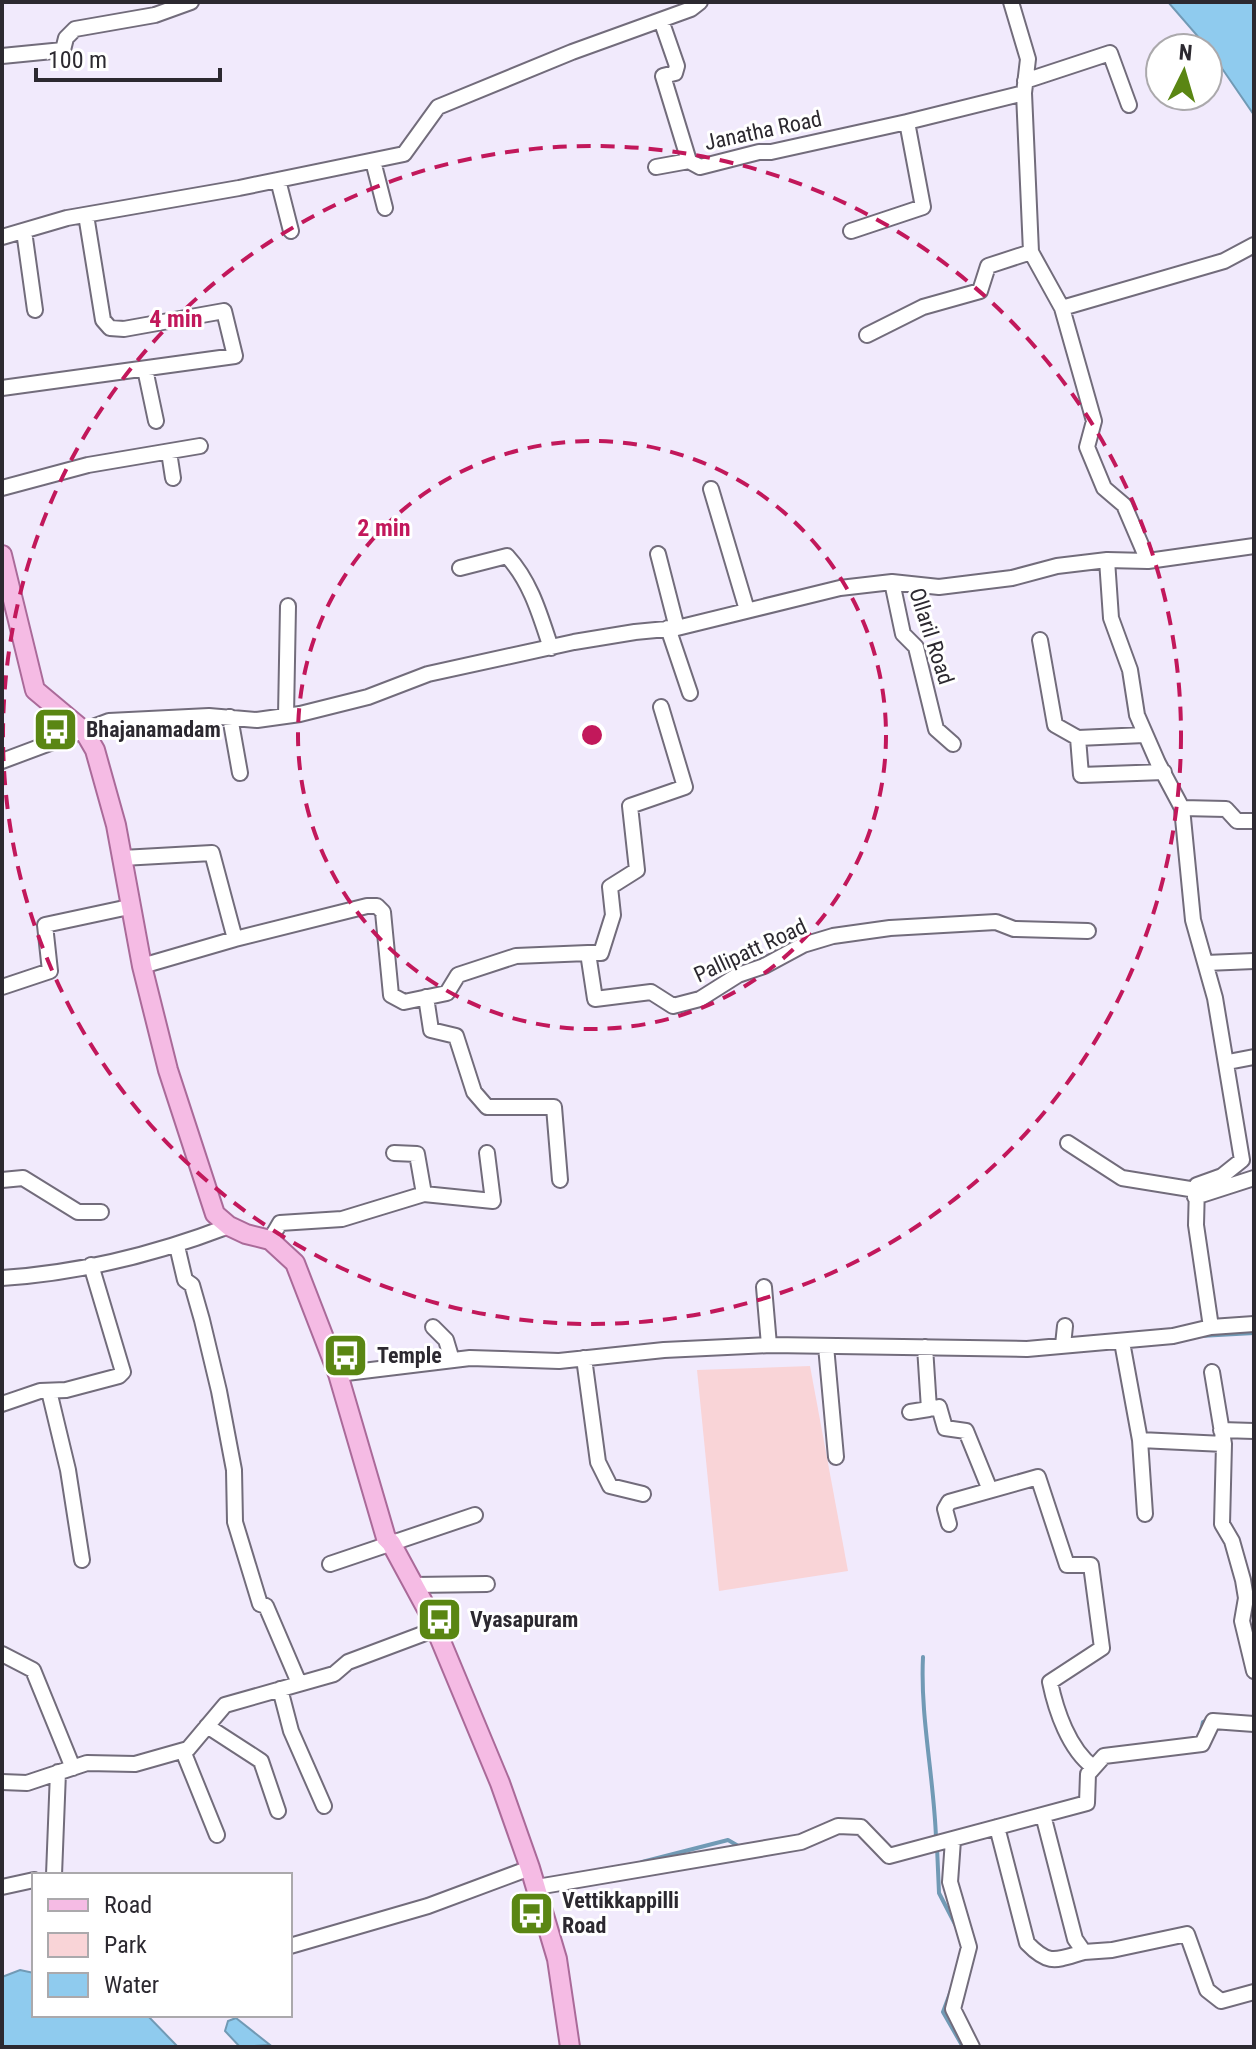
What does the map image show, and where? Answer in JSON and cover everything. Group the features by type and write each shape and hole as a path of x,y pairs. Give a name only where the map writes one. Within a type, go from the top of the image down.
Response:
{"main road":[{"path":"2,555 35,690 84,731 95,750 116,825 129,907 168,1070 215,1214 229,1226 270,1240 295,1263 338,1374 386,1538 436,1629 500,1783 537,1887 557,1959 570,2047"}],"street":[{"path":"138,2 144,17"},
{"path":"2,56 63,50 66,38 75,29 144,17 191,2"},
{"path":"2,237 86,215 404,154 438,107 572,52 691,9 700,2"},
{"path":"1011,2 1028,59 1025,87 1031,252 1062,308 1094,421 1087,447 1104,488 1124,505 1148,561"},
{"name":"Janatha Road","path":"661,20 677,66 675,73 663,76 689,161 700,167 907,122 1025,87 1110,53 1129,105"},
{"path":"851,231 923,207 907,122"},
{"path":"814,125 818,141"},
{"path":"373,161 385,208"},
{"path":"656,167 689,161"},
{"path":"278,180 291,231"},
{"path":"2,388 235,356 224,311 124,329 110,328 103,320 86,215"},
{"path":"24,231 35,310"},
{"path":"1062,308 1224,261 1254,245"},
{"path":"867,335 923,307 980,291 988,266 1031,252"},
{"path":"145,369 156,421"},
{"path":"2,488 88,465 200,446"},
{"path":"169,452 173,478"},
{"path":"711,489 747,610"},
{"path":"2,761 109,721 151,717 257,720 286,716 368,697 428,674 635,632 673,628 840,588 892,582 939,587 1012,578 1057,566 1107,560 1148,561 1254,546"},
{"path":"658,554 690,693"},
{"path":"460,568 507,556 519,569 533,594 551,648"},
{"path":"1107,560 1111,618 1130,670 1137,715 1144,735 1182,808 1193,920 1228,1062 1242,1160 1222,1176 1197,1185 1195,1194 1196,1225 1211,1327"},
{"name":"Ollaril Road","path":"892,582 903,634 916,647 936,729 953,744"},
{"path":"286,716 288,606"},
{"path":"1040,640 1055,725 1078,738 1144,735"},
{"path":"142,966 367,906 377,906 383,912 391,995 404,1002 447,993 458,975 516,956 601,953 613,915 610,887 637,870 630,806 685,787 661,707"},
{"path":"230,717 240,773"},
{"path":"1078,738 1081,775 1164,772"},
{"path":"1182,808 1226,809 1237,821 1254,821"},
{"path":"122,858 212,853 235,939"},
{"path":"2,987 50,971 45,925 129,907"},
{"name":"Pallipatt Road","path":"588,953 595,999 651,992 673,1006 700,999 738,975 764,966 803,945 833,936 890,928 996,922 1014,929 1088,931"},
{"path":"1206,963 1254,961"},
{"path":"426,997 431,1030 456,1036 474,1092 487,1107 554,1107 560,1180"},
{"path":"1228,1062 1254,1057"},
{"path":"1068,1143 1122,1178 1195,1194 1254,1178"},
{"path":"394,1153 417,1154 424,1194"},
{"path":"270,1240 280,1223 342,1219 424,1194 493,1201 487,1153"},
{"path":"2,1180 23,1178 78,1212 101,1212"},
{"path":"2,1278 91,1265 177,1246 229,1226"},
{"path":"177,1246 185,1280 192,1285 196,1297 219,1391 234,1470 235,1522 260,1604 266,1606 299,1683"},
{"path":"2,1404 40,1391 66,1390 119,1376 123,1372 91,1265"},
{"path":"764,1287 769,1345"},
{"path":"338,1374 452,1360 559,1361 664,1350 769,1345 1027,1349 1122,1342 1173,1336 1211,1327 1254,1324"},
{"path":"1063,1345 1065,1326"},
{"path":"433,1327 446,1340 452,1360"},
{"path":"1122,1342 1140,1440 1145,1514"},
{"path":"826,1346 836,1457"},
{"path":"925,1347 929,1409"},
{"path":"584,1358 598,1462 610,1486 643,1494"},
{"path":"1212,1372 1222,1437 1222,1524 1232,1541 1246,1598 1242,1621 1254,1671"},
{"path":"49,1391 68,1470 82,1560"},
{"path":"910,1412 939,1407 945,1428 966,1431 990,1490"},
{"path":"1140,1440 1222,1437 1254,1431"},
{"path":"949,1524 945,1509 949,1502 1038,1477 1067,1565 1091,1565 1102,1648 1050,1682 1054,1699 1080,1757 1093,1767"},
{"path":"330,1564 475,1515"},
{"path":"414,1585 487,1584"},
{"path":"2,1782 27,1783 87,1763 135,1764 183,1751 225,1705 334,1674 348,1662 436,1629"},
{"path":"2,1654 33,1670 73,1768"},
{"path":"280,1689 291,1731 324,1806"},
{"path":"537,1887 801,1842 838,1826 861,1827 889,1856 1087,1803 1088,1774 1104,1756 1202,1744 1213,1721 1254,1724"},
{"path":"207,1726 261,1761 278,1811"},
{"path":"183,1751 217,1835"},
{"path":"54,1873 58,1772"},
{"path":"1043,1815 1075,1939 1084,1952"},
{"path":"997,1827 1027,1943 1040,1956 1052,1961 1084,1952 1112,1950 1187,1934 1207,1990 1221,2001 1254,1992"},
{"path":"953,1840 950,1882 969,1947 953,2009 972,2047"},
{"path":"295,1944 400,1914 530,1868"},
{"path":"2,1887 32,1880"}],"green space":[{"path":"810,1366 848,1571 719,1591 697,1370"}],"water":[{"path":"1168,2 1254,2 1254,115 1224,71 1224,32 1194,32"},
{"path":"20,1970 32,1973 32,2017 149,2017 178,2047 2,2047 2,1977"},
{"path":"236,2018 270,2045 240,2047 225,2031 228,2021"}],"waterway":[{"path":"1200,1336 1254,1333"},
{"path":"923,1657 923,1702 936,1838"},
{"path":"1200,1735 1203,1722 1211,1718"},
{"path":"642,1862 728,1840 740,1847"},
{"path":"937,1847 939,1893 956,1926"},
{"path":"952,1988 943,2012 963,2047"}],"place":[{"name":"Bhajanamadam","path":"55,729"},
{"name":"Temple","path":"346,1355"},
{"name":"Vyasapuram","path":"439,1619"},
{"name":"Vettikkappilli Road","path":"531,1913"}]}
